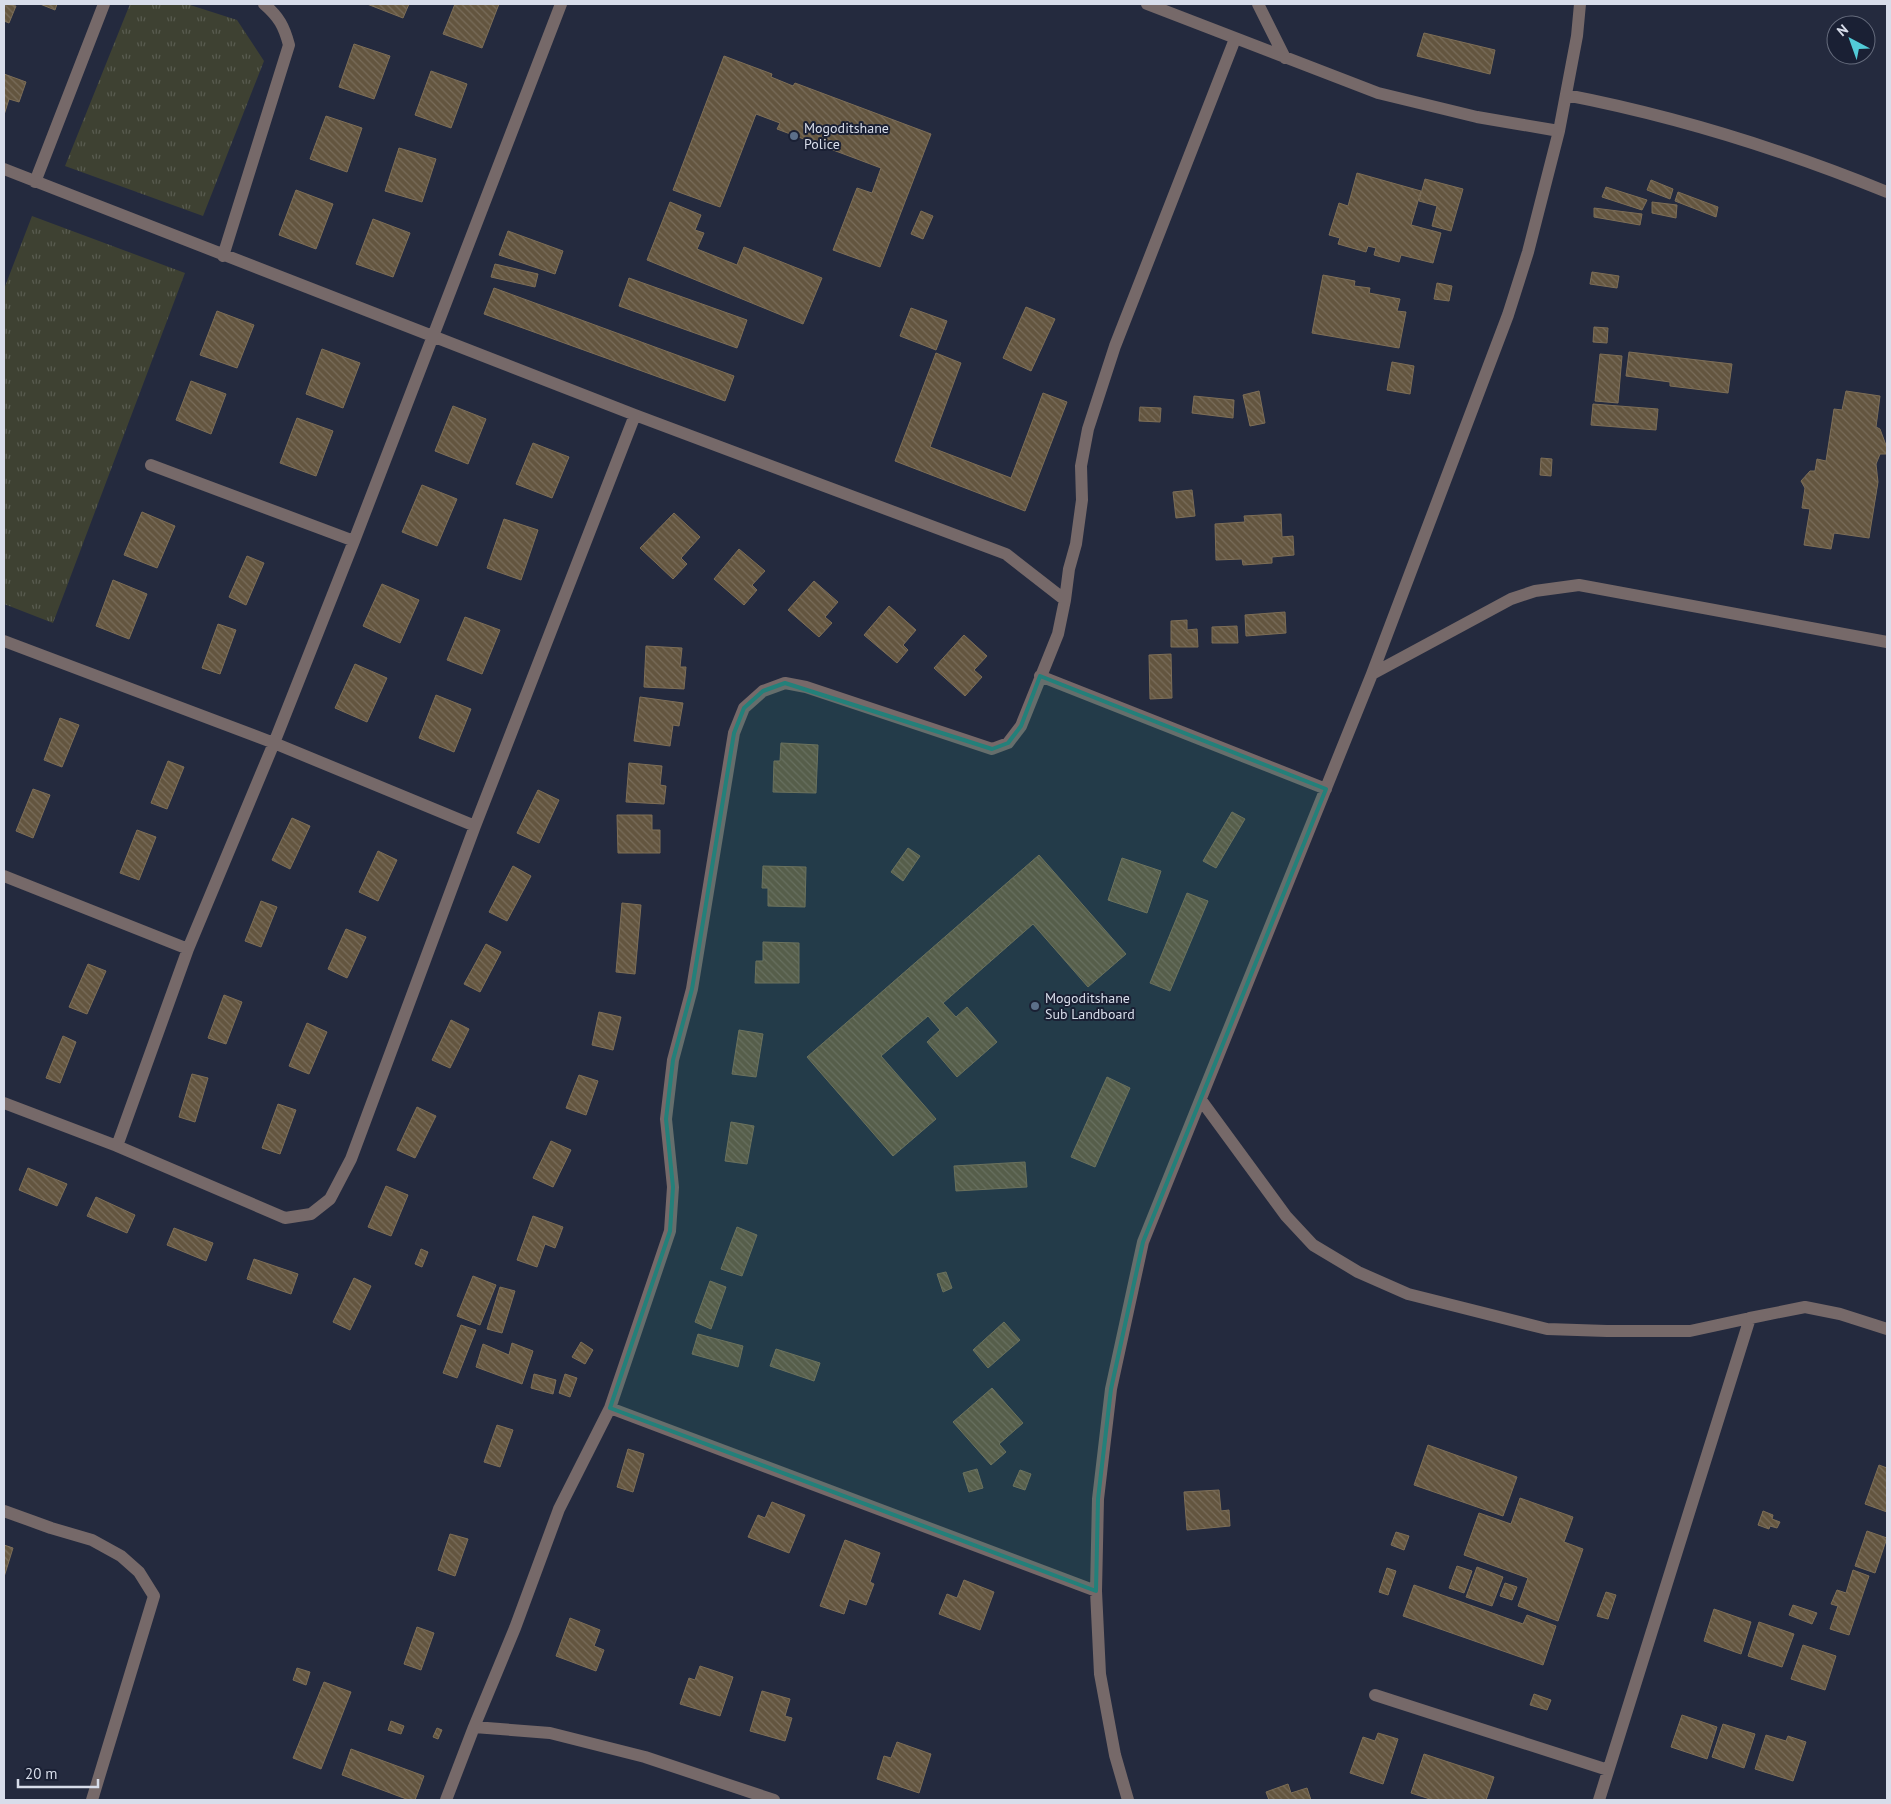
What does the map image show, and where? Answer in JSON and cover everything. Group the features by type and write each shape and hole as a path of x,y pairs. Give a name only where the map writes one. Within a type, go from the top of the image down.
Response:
{"street":[{"path":"35,182 104,4"},
{"path":"223,256 289,45 285,28 274,13 264,4"},
{"path":"117,1146 188,949 274,744 561,4"},
{"path":"1147,4 1378,93 1477,117 1559,131"},
{"path":"1258,4 1285,58"},
{"path":"1128,1800 1115,1755 1100,1674 1096,1591 1098,1499 1111,1389 1143,1242 1372,674 1508,315 1528,252 1559,131 1577,36 1580,4"},
{"path":"446,1800 474,1726 515,1628 559,1509 610,1408 670,1231 673,1187 666,1119 673,1060 692,989 734,733 744,708 763,691 785,682 815,690 992,749 1008,743 1021,726 1058,634 1069,569 1076,544 1082,500 1081,466 1088,428 1115,346 1236,38"},
{"path":"1566,95 1628,107 1754,145 1853,178 1887,192"},
{"path":"4,170 635,415 1006,554 1065,600"},
{"path":"4,1103 117,1146 286,1218 311,1214 330,1198 351,1159 475,826 635,415"},
{"path":"151,465 354,541"},
{"path":"1372,674 1512,599 1535,591 1579,585 1887,642"},
{"path":"4,641 274,744 475,826"},
{"path":"1040,676 1326,789"},
{"path":"4,876 188,949"},
{"path":"1201,1100 1286,1216 1314,1244 1358,1272 1408,1294 1546,1329 1607,1332 1690,1331 1805,1308 1840,1314 1887,1329"},
{"path":"1599,1800 1750,1318"},
{"path":"610,1408 1096,1591"},
{"path":"4,1511 92,1540 121,1556 139,1572 154,1596 92,1800"},
{"path":"1375,1695 1608,1770"},
{"path":"474,1726 550,1733 646,1757 774,1800"}],"highlighted area":[{"path":"1040,676 1326,789 1143,1242 1111,1389 1098,1499 1096,1591 610,1408 670,1231 673,1187 666,1119 673,1060 692,989 734,733 744,708 763,691 785,683 992,749 1008,743 1021,726"}],"green space":[{"path":"130,4 187,4 237,20 264,61 203,216 65,166"},
{"path":"32,216 185,273 53,623 4,604 4,289"}],"building":[{"path":"4,4 16,6 9,23 4,21"},
{"path":"40,4 57,4 55,10"},
{"path":"367,4 409,4 403,18"},
{"path":"455,4 499,4 482,48 443,34"},
{"path":"1424,33 1495,50 1490,74 1417,56"},
{"path":"354,44 390,56 374,99 339,87"},
{"path":"724,56 772,74 771,77 793,86 795,83 931,134 880,267 833,250 857,188 872,193 881,168 777,129 780,123 756,114 720,207 673,190"},
{"path":"431,71 467,84 451,128 415,115"},
{"path":"4,74 26,82 19,102 9,99 4,115"},
{"path":"326,116 362,128 347,172 310,159"},
{"path":"399,148 436,159 422,202 385,191"},
{"path":"1357,173 1421,191 1411,225 1441,233 1433,263 1401,255 1399,262 1374,255 1376,248 1368,246 1366,252 1338,244 1340,238 1329,235 1339,203 1348,206"},
{"path":"1425,179 1463,189 1451,231 1432,226 1437,206 1419,201"},
{"path":"1651,180 1673,189 1670,199 1647,190"},
{"path":"1606,187 1647,200 1642,210 1602,197"},
{"path":"296,190 333,204 316,249 279,235"},
{"path":"1678,192 1718,207 1716,217 1675,201"},
{"path":"670,202 701,215 695,230 704,233 697,249 737,265 744,247 822,278 803,324 647,260"},
{"path":"1652,202 1677,205 1676,218 1652,213"},
{"path":"1594,208 1642,214 1640,225 1594,217"},
{"path":"921,211 933,216 923,239 911,234"},
{"path":"373,219 410,233 393,277 356,264"},
{"path":"508,231 563,251 555,274 499,255"},
{"path":"495,264 538,274 535,287 491,277"},
{"path":"1592,272 1619,276 1617,288 1590,284"},
{"path":"1323,275 1355,281 1354,286 1370,288 1369,293 1400,299 1397,311 1406,312 1399,348 1312,333"},
{"path":"629,278 747,320 737,348 619,306"},
{"path":"1437,283 1452,286 1449,301 1434,299"},
{"path":"494,288 734,376 725,401 484,314"},
{"path":"1026,307 1055,319 1031,371 1003,358"},
{"path":"911,308 947,321 936,350 900,336"},
{"path":"217,311 254,325 237,368 200,355"},
{"path":"1594,327 1608,328 1607,343 1593,342"},
{"path":"322,349 360,363 343,408 306,394"},
{"path":"1629,352 1732,364 1728,393 1670,386 1670,382 1626,376"},
{"path":"936,353 961,363 930,447 1011,478 1043,393 1067,402 1025,511 895,461"},
{"path":"1600,354 1622,356 1618,403 1595,401"},
{"path":"1392,362 1414,366 1410,394 1387,390"},
{"path":"191,381 226,394 211,434 176,420"},
{"path":"1259,391 1265,423 1250,426 1243,395"},
{"path":"1846,391 1880,396 1876,427 1880,429 1887,448 1887,454 1880,454 1876,464 1878,482 1869,538 1834,533 1831,549 1804,545 1810,509 1802,508 1805,488 1801,481 1810,471 1815,471 1817,459 1826,461 1834,409 1842,410"},
{"path":"1194,396 1234,400 1233,418 1192,413"},
{"path":"1593,404 1658,409 1656,430 1591,425"},
{"path":"453,406 486,419 468,464 435,451"},
{"path":"1140,407 1161,408 1160,422 1139,421"},
{"path":"297,418 333,431 316,476 280,463"},
{"path":"533,443 569,457 552,498 516,484"},
{"path":"1541,458 1552,459 1551,476 1540,475"},
{"path":"422,485 457,499 437,546 402,532"},
{"path":"1192,490 1195,516 1176,518 1173,492"},
{"path":"142,512 175,526 157,568 124,555"},
{"path":"674,513 700,537 681,558 687,564 673,579 640,548"},
{"path":"1281,514 1282,537 1293,536 1294,555 1272,557 1272,563 1243,565 1242,559 1216,560 1215,524 1245,522 1244,516"},
{"path":"504,519 538,530 521,580 487,568"},
{"path":"739,549 765,571 752,585 757,590 744,605 714,579"},
{"path":"247,556 264,563 246,605 229,597"},
{"path":"113,580 147,594 129,639 96,626"},
{"path":"814,581 838,602 825,617 832,623 819,637 788,610"},
{"path":"382,584 419,600 400,643 363,626"},
{"path":"889,606 916,630 903,645 908,650 897,663 864,635"},
{"path":"1285,612 1286,633 1246,636 1245,615"},
{"path":"465,617 500,630 482,674 447,660"},
{"path":"1187,620 1187,630 1197,629 1198,647 1171,647 1171,621"},
{"path":"218,624 236,630 220,674 202,668"},
{"path":"1237,626 1238,643 1212,643 1212,627"},
{"path":"964,635 987,656 974,670 982,677 965,696 934,668"},
{"path":"646,646 682,648 680,667 686,667 684,689 644,687"},
{"path":"1171,654 1172,698 1150,699 1149,655"},
{"path":"355,664 387,678 367,722 335,708"},
{"path":"436,695 471,709 454,752 419,738"},
{"path":"640,697 683,703 679,726 673,725 670,746 634,741"},
{"path":"60,718 79,725 62,767 44,760"},
{"path":"781,743 818,745 816,793 773,792 774,761 780,761"},
{"path":"168,761 184,767 167,809 151,803"},
{"path":"629,763 662,766 660,785 666,786 664,804 626,802"},
{"path":"33,789 50,795 33,838 16,831"},
{"path":"538,790 559,800 539,843 517,833"},
{"path":"1232,812 1245,819 1216,868 1203,861"},
{"path":"617,815 652,815 652,830 660,830 660,853 618,853"},
{"path":"292,818 310,826 290,869 272,860"},
{"path":"137,830 156,837 139,880 120,873"},
{"path":"908,848 920,856 903,881 891,872"},
{"path":"378,851 397,860 378,901 359,892"},
{"path":"1039,855 1126,954 1088,987 1033,924 943,1003 956,1017 967,1007 997,1042 957,1077 927,1042 940,1030 928,1016 881,1056 936,1119 893,1156 807,1057"},
{"path":"1122,858 1161,871 1147,913 1108,900"},
{"path":"513,866 531,876 507,921 489,912"},
{"path":"763,866 806,867 805,907 768,906 768,888 762,888"},
{"path":"1187,893 1208,901 1170,991 1150,983"},
{"path":"261,901 277,907 261,947 245,941"},
{"path":"622,903 641,905 635,974 616,972"},
{"path":"346,929 366,937 347,978 328,969"},
{"path":"763,942 799,943 799,983 755,983 756,961 763,961"},
{"path":"486,944 501,952 480,992 464,984"},
{"path":"88,964 106,971 87,1014 69,1007"},
{"path":"224,995 242,1002 226,1044 208,1038"},
{"path":"599,1012 621,1017 613,1050 592,1045"},
{"path":"451,1020 469,1029 450,1068 432,1060"},
{"path":"307,1023 327,1032 309,1074 289,1066"},
{"path":"739,1030 763,1034 756,1077 732,1074"},
{"path":"63,1036 76,1042 60,1083 46,1078"},
{"path":"192,1074 208,1078 195,1122 179,1117"},
{"path":"579,1075 598,1081 586,1115 566,1108"},
{"path":"1107,1077 1130,1088 1095,1167 1071,1157"},
{"path":"278,1104 296,1110 280,1154 262,1148"},
{"path":"417,1107 436,1116 415,1158 397,1150"},
{"path":"731,1122 754,1126 747,1164 725,1161"},
{"path":"551,1141 571,1150 553,1187 533,1178"},
{"path":"1025,1162 1027,1187 956,1191 954,1166"},
{"path":"28,1168 67,1184 57,1206 19,1190"},
{"path":"386,1186 408,1195 391,1236 368,1227"},
{"path":"96,1197 135,1215 127,1233 87,1216"},
{"path":"533,1216 563,1227 555,1248 545,1244 537,1267 517,1260"},
{"path":"737,1227 757,1235 742,1276 721,1269"},
{"path":"174,1228 213,1243 206,1261 167,1245"},
{"path":"421,1249 428,1252 422,1267 415,1264"},
{"path":"254,1259 298,1274 291,1294 247,1279"},
{"path":"946,1272 952,1288 943,1292 937,1274"},
{"path":"473,1276 496,1285 480,1325 457,1316"},
{"path":"354,1278 371,1286 350,1330 333,1322"},
{"path":"710,1281 726,1287 711,1329 695,1322"},
{"path":"500,1287 515,1291 502,1333 487,1329"},
{"path":"1004,1322 1020,1340 988,1368 973,1350"},
{"path":"461,1325 476,1330 457,1378 443,1373"},
{"path":"698,1334 743,1346 738,1367 692,1354"},
{"path":"581,1342 593,1350 585,1364 572,1357"},
{"path":"512,1343 533,1351 522,1384 476,1367 483,1344 509,1355"},
{"path":"776,1349 820,1363 814,1381 770,1366"},
{"path":"534,1374 556,1380 553,1394 531,1388"},
{"path":"565,1374 577,1378 570,1397 559,1393"},
{"path":"992,1388 1023,1423 999,1444 1006,1452 991,1465 953,1422"},
{"path":"497,1425 513,1430 500,1467 484,1462"},
{"path":"1428,1445 1517,1477 1503,1516 1414,1485"},
{"path":"628,1449 644,1454 633,1492 617,1487"},
{"path":"1879,1465 1887,1468 1887,1512 1865,1504"},
{"path":"977,1469 983,1488 969,1492 963,1473"},
{"path":"1020,1470 1031,1474 1025,1490 1013,1486"},
{"path":"1219,1490 1221,1511 1229,1510 1230,1526 1187,1530 1184,1492"},
{"path":"1520,1498 1573,1517 1564,1542 1583,1549 1558,1621 1518,1606 1528,1578 1464,1555 1479,1513 1511,1524"},
{"path":"772,1502 805,1515 789,1553 748,1537 758,1515 765,1518"},
{"path":"1763,1511 1773,1515 1772,1519 1780,1522 1777,1528 1770,1526 1769,1529 1758,1525"},
{"path":"1867,1531 1887,1538 1875,1573 1855,1566"},
{"path":"1396,1532 1409,1536 1404,1550 1391,1545"},
{"path":"450,1534 468,1539 455,1576 438,1570"},
{"path":"845,1540 880,1553 870,1582 874,1584 866,1605 849,1599 844,1614 820,1606"},
{"path":"4,1545 13,1548 4,1577"},
{"path":"1457,1566 1472,1571 1464,1593 1449,1588"},
{"path":"1477,1567 1503,1577 1492,1606 1466,1597"},
{"path":"1387,1568 1396,1571 1388,1595 1379,1592"},
{"path":"1853,1570 1869,1576 1849,1635 1830,1629 1838,1606 1831,1604 1837,1590 1846,1593"},
{"path":"964,1580 994,1592 980,1630 939,1614 947,1594 957,1598"},
{"path":"1505,1583 1517,1587 1512,1600 1500,1596"},
{"path":"1414,1585 1523,1624 1527,1615 1556,1626 1543,1665 1403,1616"},
{"path":"1606,1592 1616,1595 1608,1619 1597,1616"},
{"path":"1793,1605 1817,1613 1812,1624 1789,1615"},
{"path":"1714,1609 1751,1622 1741,1654 1704,1641"},
{"path":"570,1618 600,1630 594,1646 604,1650 596,1671 556,1656"},
{"path":"1759,1622 1794,1634 1782,1667 1748,1656"},
{"path":"417,1627 434,1633 421,1670 404,1664"},
{"path":"1803,1645 1836,1656 1825,1690 1791,1679"},
{"path":"700,1666 733,1677 720,1716 680,1704 689,1678 695,1680"},
{"path":"297,1668 310,1672 306,1685 293,1680"},
{"path":"324,1682 351,1692 321,1769 293,1758"},
{"path":"762,1691 790,1699 785,1716 792,1718 785,1741 750,1731"},
{"path":"1534,1694 1551,1700 1547,1710 1530,1705"},
{"path":"1682,1715 1717,1727 1707,1759 1671,1747"},
{"path":"391,1721 404,1726 401,1734 388,1730"},
{"path":"1723,1724 1755,1734 1744,1768 1712,1757"},
{"path":"437,1728 442,1730 438,1739 433,1737"},
{"path":"1378,1733 1398,1739 1383,1784 1350,1773 1363,1737 1375,1741"},
{"path":"1766,1735 1786,1741 1788,1736 1806,1742 1793,1781 1755,1769"},
{"path":"897,1742 931,1754 919,1793 877,1779 884,1756 891,1758"},
{"path":"351,1749 424,1776 415,1800 409,1800 342,1775"},
{"path":"1424,1754 1494,1777 1486,1800 1433,1800 1411,1793"},
{"path":"1288,1784 1291,1793 1307,1788 1311,1800 1269,1800 1266,1792"}],"place":[{"name":"Mogoditshane Police","path":"794,136"},
{"name":"Mogoditshane Sub Landboard","path":"1035,1006"}]}
